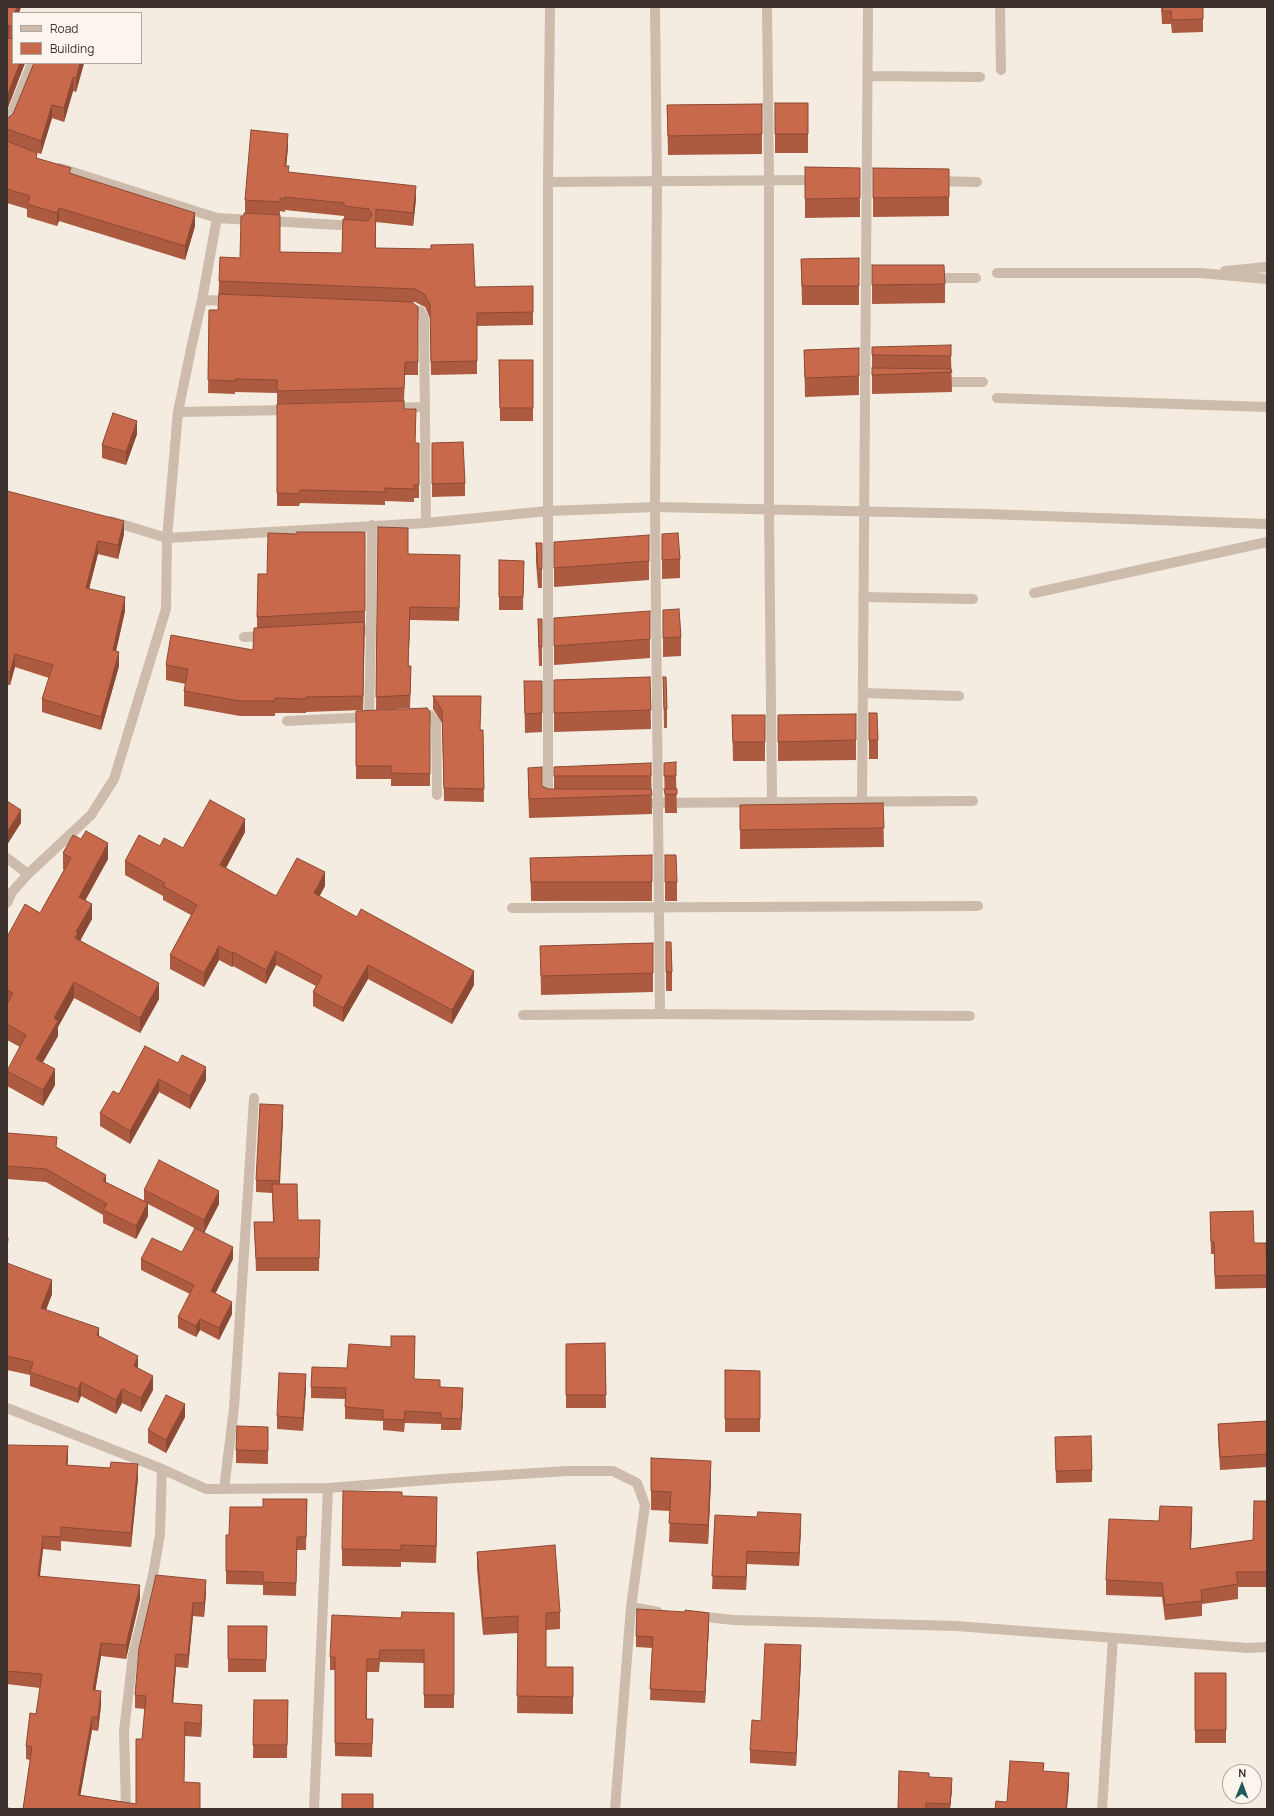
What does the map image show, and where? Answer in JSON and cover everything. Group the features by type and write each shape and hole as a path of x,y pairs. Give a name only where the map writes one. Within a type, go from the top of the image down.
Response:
{"street":[{"path":"550,7 548,182 548,802 555,802"},
{"path":"654,7 657,180 655,507 660,1014"},
{"path":"767,7 772,802"},
{"path":"862,802 864,512 869,381 870,278 867,180 868,7"},
{"path":"1000,7 1001,70"},
{"path":"7,125 32,64"},
{"path":"868,76 980,77"},
{"path":"51,165 217,218 366,227"},
{"path":"548,182 769,179 830,180"},
{"path":"922,181 976,182"},
{"path":"7,903 12,892 28,874 91,815 114,779 166,609 167,538 178,412 202,300 217,218"},
{"path":"997,273 1200,273 1267,267"},
{"path":"1200,273 1267,279"},
{"path":"921,278 976,278"},
{"path":"202,300 241,302"},
{"path":"397,308 413,308 420,311 424,318 426,523"},
{"path":"928,382 983,382"},
{"path":"997,398 1267,407"},
{"path":"377,408 425,407"},
{"path":"178,412 298,410"},
{"path":"99,518 167,538 426,523 548,511 655,507 995,514 1267,524"},
{"path":"287,721 373,716 371,630 372,525"},
{"path":"1034,593 1267,542"},
{"path":"863,597 973,598"},
{"path":"340,632 371,630"},
{"path":"244,637 279,635"},
{"path":"863,693 959,696"},
{"path":"405,715 430,715 436,724 437,795"},
{"path":"626,803 973,801"},
{"path":"7,858 28,874"},
{"path":"512,908 978,906"},
{"path":"523,1015 660,1014 970,1016"},
{"path":"224,1489 234,1408 254,1098"},
{"path":"7,1408 162,1469 206,1489 328,1488 449,1478 567,1471 613,1471 638,1483 645,1505 632,1607 615,1809"},
{"path":"126,1809 124,1731 134,1655 153,1575 160,1534 162,1469"},
{"path":"314,1809 328,1488"},
{"path":"632,1607 665,1613"},
{"path":"688,1615 734,1620 956,1626 1248,1648 1267,1647"},
{"path":"1102,1809 1113,1638"}],"building":[{"path":"7,7 17,7 15,12 12,12 12,26 7,26"},
{"path":"1162,7 1203,7 1203,19 1172,20 1171,11 1162,11"},
{"path":"7,38 12,39 12,64 20,64 7,96"},
{"path":"34,64 80,64 76,78 73,77 64,108 52,105 41,141 7,129 7,118 13,114"},
{"path":"775,103 808,103 808,134 775,134"},
{"path":"762,104 762,134 668,136 667,105"},
{"path":"251,130 288,134 285,166 289,166 288,172 416,186 413,213 376,209 375,248 431,249 431,245 473,244 475,287 533,286 533,312 477,313 477,361 431,362 430,305 425,295 415,289 219,281 220,257 240,258 241,216 244,216 244,213 280,215 280,252 342,253 343,219 366,221 369,220 372,215 369,209 344,206 344,203 285,197 285,199 280,198 280,202 245,200"},
{"path":"7,141 37,153 36,158 71,168 69,173 195,213 185,246 59,208 57,213 27,204 30,196 7,189"},
{"path":"805,167 860,168 860,198 805,199"},
{"path":"873,168 949,169 949,197 873,198"},
{"path":"859,258 859,286 802,286 801,259"},
{"path":"872,265 944,265 945,284 872,285"},
{"path":"219,294 412,302 418,307 418,362 405,362 404,388 277,391 277,380 208,380 209,310 218,310"},
{"path":"951,345 951,356 872,355 872,347"},
{"path":"859,348 859,376 805,378 804,350"},
{"path":"499,360 533,360 533,408 500,408"},
{"path":"872,368 951,369 952,372 872,375"},
{"path":"404,401 404,409 416,409 415,443 419,443 419,485 414,485 414,489 385,488 385,492 300,490 299,494 277,493 277,404"},
{"path":"113,413 137,421 126,452 102,445"},
{"path":"463,442 465,483 432,484 432,443"},
{"path":"7,491 124,521 118,545 98,541 86,588 125,597 113,650 119,652 101,717 42,699 53,665 15,654 10,672 7,671"},
{"path":"378,527 408,528 408,554 460,555 459,608 410,607 408,666 411,666 410,695 376,697"},
{"path":"297,532 365,532 365,611 257,617 258,574 267,574 268,533 297,534"},
{"path":"678,533 680,559 662,560 662,534"},
{"path":"649,535 649,561 554,568 554,542"},
{"path":"536,543 542,543 542,569 538,569"},
{"path":"499,560 524,561 523,597 499,597"},
{"path":"679,609 681,637 663,638 663,610"},
{"path":"650,611 650,639 554,646 554,618"},
{"path":"538,619 542,619 542,647 539,647"},
{"path":"364,622 363,696 306,697 306,699 275,698 275,701 240,701 184,691 188,669 166,665 171,635 253,650 254,628"},
{"path":"650,677 651,710 554,713 554,680"},
{"path":"663,677 666,677 667,709 664,709"},
{"path":"524,681 542,681 542,713 525,714"},
{"path":"433,696 481,696 480,730 483,730 484,789 444,788 442,710"},
{"path":"427,708 430,712 430,774 391,773 391,766 356,766 356,711"},
{"path":"869,713 877,713 878,740 869,740"},
{"path":"856,714 856,740 778,742 778,715"},
{"path":"732,715 765,715 765,742 733,742"},
{"path":"676,762 676,776 664,776 664,763"},
{"path":"651,763 651,776 554,776 554,767"},
{"path":"542,767 542,786 548,789 651,789 652,795 529,799 528,768"},
{"path":"664,789 677,789 677,794 665,794"},
{"path":"210,800 245,819 220,865 276,896 297,858 325,872 314,893 357,917 361,909 474,971 452,1010 368,965 343,1008 313,992 322,976 276,951 266,970 219,946 204,973 170,955 197,905 163,886 165,883 125,861 139,835 160,846 164,838 183,848"},
{"path":"7,801 21,810 7,832"},
{"path":"883,803 884,828 740,830 740,805"},
{"path":"86,831 108,843 79,897 92,904 76,932 78,933 75,938 159,983 140,1018 74,982 54,1018 58,1021 36,1059 55,1069 43,1090 7,1071 26,1035 7,1024 7,1004 13,993 7,990 7,937 25,904 40,913 71,858 63,853 73,835 81,839"},
{"path":"652,855 652,882 531,882 530,858"},
{"path":"665,855 676,855 677,882 665,882"},
{"path":"666,942 671,942 672,972 666,972"},
{"path":"653,943 653,973 541,976 540,946"},
{"path":"145,1046 178,1063 182,1055 206,1067 190,1096 159,1079 130,1131 100,1113 113,1091 119,1094"},
{"path":"260,1104 283,1105 279,1181 256,1180"},
{"path":"7,1133 57,1137 56,1147 106,1175 103,1181 148,1203 136,1226 103,1210 107,1204 46,1169 7,1166"},
{"path":"159,1160 219,1191 204,1220 144,1190"},
{"path":"272,1184 297,1184 298,1220 320,1220 319,1258 256,1258 254,1222 274,1222"},
{"path":"1253,1211 1254,1243 1266,1243 1267,1275 1215,1276 1214,1242 1211,1242 1210,1212"},
{"path":"195,1228 233,1247 211,1291 232,1302 219,1328 200,1319 196,1326 178,1317 194,1285 141,1259 152,1238 182,1252"},
{"path":"7,1263 52,1280 41,1308 99,1328 97,1335 138,1356 134,1366 153,1376 141,1398 122,1389 116,1400 81,1382 78,1389 30,1372 33,1362 7,1356"},
{"path":"391,1336 415,1336 414,1379 440,1380 440,1387 463,1388 461,1419 441,1418 441,1413 405,1411 404,1420 383,1419 383,1410 345,1407 346,1388 311,1387 312,1367 347,1368 349,1344 391,1347"},
{"path":"605,1343 606,1395 566,1395 566,1344"},
{"path":"725,1370 760,1371 760,1419 725,1419"},
{"path":"279,1373 306,1374 303,1418 277,1416"},
{"path":"166,1395 185,1404 166,1440 148,1430"},
{"path":"1267,1421 1267,1454 1220,1457 1218,1424"},
{"path":"237,1426 268,1427 268,1451 236,1450"},
{"path":"1091,1436 1092,1470 1056,1471 1055,1437"},
{"path":"7,1445 68,1446 66,1465 110,1468 111,1462 138,1464 131,1533 61,1527 61,1537 43,1536 38,1576 140,1585 126,1645 101,1643 93,1690 101,1691 98,1717 92,1717 78,1795 136,1804 136,1739 142,1739 146,1696 135,1695 139,1648 156,1575 206,1580 204,1603 193,1603 188,1655 176,1654 172,1703 202,1705 201,1724 185,1722 184,1782 200,1783 200,1809 23,1809 32,1747 26,1746 30,1713 36,1714 42,1674 7,1671"},
{"path":"651,1458 711,1461 708,1525 669,1523 671,1492 651,1491"},
{"path":"343,1491 402,1492 402,1496 437,1497 436,1546 401,1545 401,1550 342,1549"},
{"path":"263,1499 307,1499 306,1537 297,1537 296,1583 263,1582 263,1572 226,1571 226,1535 229,1535 230,1507 263,1507"},
{"path":"1254,1501 1267,1501 1267,1572 1236,1572 1238,1584 1201,1590 1202,1601 1165,1605 1162,1583 1106,1580 1109,1519 1159,1521 1160,1506 1192,1507 1190,1549 1253,1540"},
{"path":"758,1512 801,1514 799,1553 747,1551 746,1577 712,1576 715,1515 757,1517"},
{"path":"555,1545 560,1612 546,1613 546,1667 573,1667 573,1697 517,1696 518,1616 483,1618 477,1552"},
{"path":"637,1609 685,1612 685,1610 709,1613 705,1692 650,1689 653,1637 636,1636"},
{"path":"402,1612 454,1613 454,1695 424,1695 424,1650 380,1650 379,1659 367,1659 366,1719 373,1719 372,1744 335,1743 335,1657 330,1657 332,1615 401,1618"},
{"path":"228,1626 267,1626 266,1660 228,1659"},
{"path":"765,1644 801,1645 796,1753 750,1750 752,1720 761,1721"},
{"path":"1195,1673 1226,1673 1226,1730 1195,1730"},
{"path":"254,1700 288,1700 287,1745 253,1745"},
{"path":"1010,1761 1044,1763 1043,1771 1069,1773 1066,1809 995,1809 996,1801 1007,1802"},
{"path":"899,1771 929,1773 929,1777 952,1778 950,1804 926,1803 926,1809 898,1809"},
{"path":"342,1794 373,1794 373,1809 342,1809"}]}
